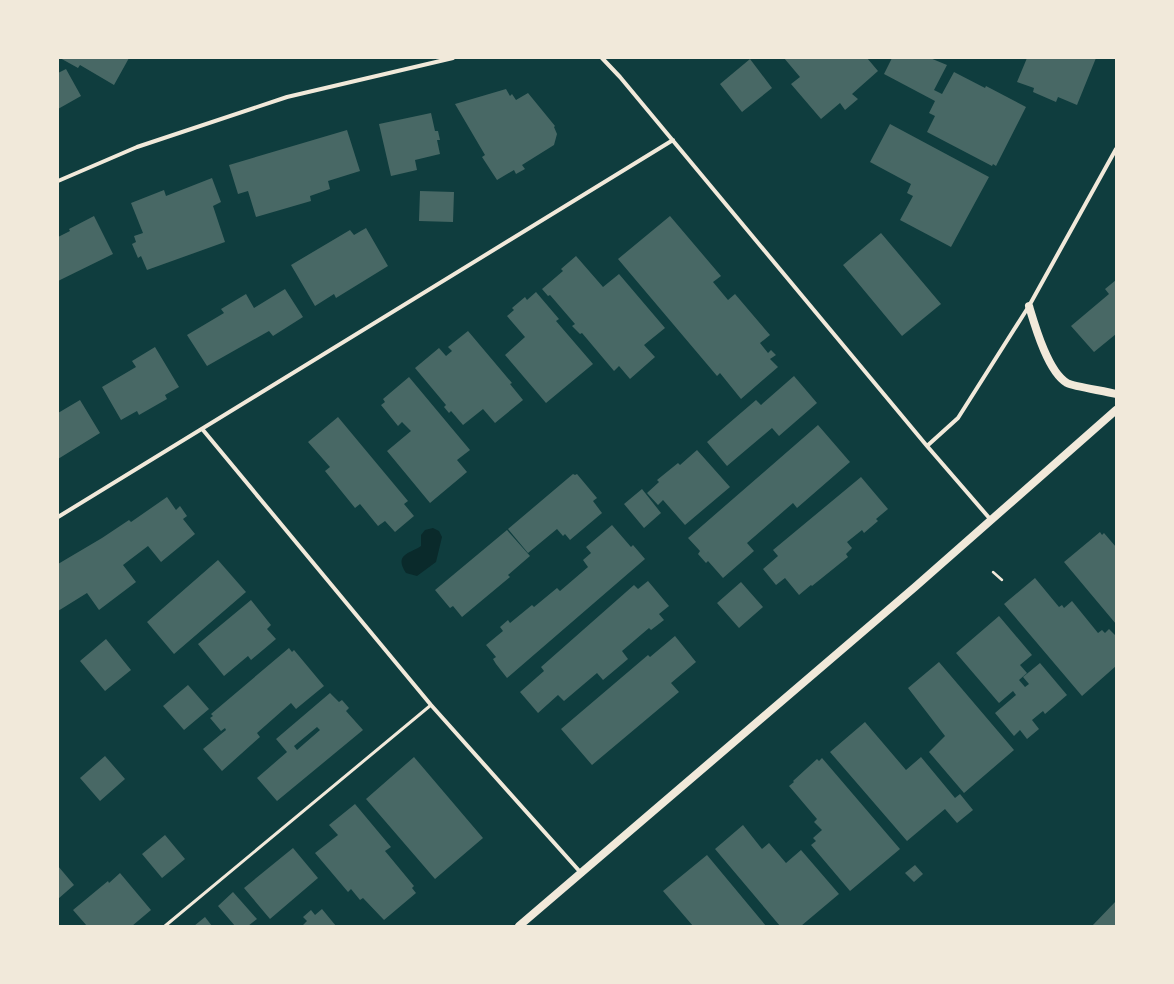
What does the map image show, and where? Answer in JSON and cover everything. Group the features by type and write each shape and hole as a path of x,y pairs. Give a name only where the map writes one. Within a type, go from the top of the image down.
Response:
{"main road":[{"path":"1029,306 1040,339 1052,366 1067,383 1116,394"},
{"path":"519,926 582,874 916,587 1116,410"}],"street":[{"path":"58,181 137,147 286,97 453,58"},
{"path":"602,58 620,76 927,446 991,520"},
{"path":"58,517 203,430 673,140"},
{"path":"927,446 958,418 1029,306 1116,149"},
{"path":"203,430 430,705 582,874"}],"lane":[{"path":"165,926 430,705"}],"path":[{"path":"993,572 1002,580"}],"water":[{"path":"433,528 439,531 442,537 436,562 417,576 406,573 403,567 402,558 404,555 421,546 421,535 425,530"}],"building":[{"path":"60,58 129,58 114,85 80,65 78,68"},
{"path":"784,58 867,58 878,71 852,94 858,99 845,110 840,103 821,119 791,84 800,77"},
{"path":"892,58 930,58 947,65 934,90 942,94 954,72 985,88 986,86 1026,107 996,166 993,164 992,166 927,132 935,116 929,113 935,101 884,74"},
{"path":"1027,58 1096,58 1077,105 1058,97 1056,102 1033,92 1034,88 1017,82"},
{"path":"750,59 772,88 742,112 720,84"},
{"path":"66,69 81,96 58,109 58,73"},
{"path":"506,89 510,96 512,94 516,100 528,93 555,126 554,127 557,134 554,145 522,165 525,169 516,174 514,170 497,180 482,157 485,155 455,104"},
{"path":"431,113 435,131 438,131 440,140 437,140 440,154 415,160 417,170 391,176 379,124"},
{"path":"890,124 989,177 951,247 900,220 913,196 907,193 911,184 870,162"},
{"path":"347,130 360,171 328,181 330,189 310,196 311,201 256,217 248,191 238,194 229,165"},
{"path":"212,178 221,202 213,206 225,242 147,270 141,256 138,258 132,244 136,242 134,236 143,233 131,203 164,190 166,196"},
{"path":"420,191 454,192 453,222 419,221"},
{"path":"94,216 113,254 58,281 58,237 70,231 69,229"},
{"path":"670,216 721,276 713,282 728,300 735,294 770,335 760,343 768,353 771,350 776,355 770,359 778,367 741,399 720,373 717,376 618,259"},
{"path":"366,228 388,266 336,298 334,294 315,306 291,265 350,230 354,235"},
{"path":"881,233 941,304 902,336 843,265"},
{"path":"576,256 603,287 619,274 665,328 644,345 655,357 630,379 619,366 614,371 582,333 580,334 572,326 575,324 550,295 548,296 542,289 563,271 561,269"},
{"path":"1116,280 1116,334 1094,352 1071,326 1109,294 1105,289"},
{"path":"285,289 303,317 273,336 269,331 207,366 187,335 224,313 221,309 246,294 254,308"},
{"path":"536,292 559,319 556,321 593,364 546,403 505,355 525,337 507,316 514,310 512,308 525,297 527,300"},
{"path":"468,331 512,383 510,384 523,400 495,423 483,409 463,425 451,411 449,413 444,407 446,405 415,368 439,348 446,356 452,351 448,347"},
{"path":"155,347 179,387 165,395 167,399 139,415 137,411 121,420 102,387 136,367 132,361"},
{"path":"794,376 817,403 779,436 772,428 727,466 707,442 756,400 761,405"},
{"path":"409,377 470,450 457,460 467,472 430,503 387,451 411,431 402,422 398,426 381,405 385,402 383,399"},
{"path":"80,400 100,433 58,459 58,413"},
{"path":"338,417 408,501 404,504 414,516 395,532 385,521 378,526 360,504 355,508 325,471 330,467 308,442"},
{"path":"818,425 850,462 797,508 793,503 747,543 754,551 723,578 708,561 706,563 698,554 700,551 688,538"},
{"path":"697,450 730,487 685,525 663,500 658,505 647,493 659,482 657,480 678,463 680,465"},
{"path":"573,474 577,474 597,498 593,501 602,513 570,540 565,534 563,536 557,529 528,553 508,529"},
{"path":"861,477 888,509 876,519 878,521 864,533 862,530 847,542 852,548 846,554 848,557 799,595 785,578 776,585 763,569 778,556 773,550"},
{"path":"642,489 661,513 644,528 624,504"},
{"path":"167,497 176,510 180,506 187,516 183,519 195,534 161,562 148,546 123,565 136,582 99,610 87,593 58,611 58,564 129,520 131,522"},
{"path":"612,525 631,547 633,545 645,559 507,678 493,659 496,657 486,645 503,631 500,627 508,620 510,623 532,605 534,607 557,588 560,591 588,567 583,560 591,553 586,547"},
{"path":"507,530 530,556 508,575 510,577 462,617 453,606 450,608 435,590"},
{"path":"1100,532 1102,535 1104,533 1116,547 1116,624 1064,562"},
{"path":"218,560 246,592 174,654 147,622"},
{"path":"1035,578 1059,607 1062,605 1064,608 1072,601 1098,633 1102,630 1105,633 1109,629 1116,636 1116,666 1082,696 1004,604"},
{"path":"648,581 669,606 659,614 664,620 651,630 649,628 622,651 628,659 603,680 597,673 564,701 558,695 538,713 520,692 544,671 541,667 634,585 638,589"},
{"path":"741,582 763,607 739,628 717,603"},
{"path":"251,600 271,625 267,629 276,639 251,660 248,656 224,676 198,644"},
{"path":"999,616 1032,655 1020,665 1027,673 1019,680 1025,687 1029,684 1023,677 1040,663 1067,695 1045,714 1043,711 1032,720 1039,729 1027,739 1020,730 1014,736 995,713 1016,695 1013,691 999,703 956,653"},
{"path":"675,636 696,662 671,683 679,692 592,765 561,729 648,655 650,657"},
{"path":"106,639 131,670 105,691 80,661"},
{"path":"289,648 292,652 294,650 324,686 296,709 291,703 257,733 260,737 222,771 203,749 226,730 225,728 221,731 210,718 213,716 211,714"},
{"path":"939,662 1014,750 964,793 929,752 945,736 908,688"},
{"path":"188,685 209,709 184,730 163,706"},
{"path":"330,693 339,702 342,700 349,708 346,711 363,730 277,801 257,778 287,752 276,739","holes":["317,727 320,730 297,750 294,746"]},
{"path":"865,722 906,770 921,757 955,798 960,794 973,810 957,823 945,809 907,841 830,752"},
{"path":"105,756 125,779 100,801 80,778"},
{"path":"414,757 483,838 435,879 366,799"},
{"path":"822,758 900,849 850,891 811,845 816,841 813,838 822,830 814,822 817,819 789,786 817,759 819,761"},
{"path":"355,804 391,847 385,851 414,886 412,888 416,893 384,920 363,898 360,900 351,889 348,892 315,853 338,835 329,825"},
{"path":"743,825 762,849 769,843 786,863 801,850 839,894 801,926 780,926 715,849"},
{"path":"165,835 185,859 162,878 142,854"},
{"path":"293,848 318,878 270,919 244,888"},
{"path":"707,855 766,926 693,926 663,891"},
{"path":"915,865 923,874 914,882 905,873"},
{"path":"58,866 74,885 58,899"},
{"path":"120,873 151,910 132,926 87,926 73,910"},
{"path":"233,892 257,919 248,926 235,926 218,906"},
{"path":"1116,901 1116,926 1092,926"},
{"path":"322,909 336,926 302,926 307,921 303,917 311,910 315,915"},
{"path":"205,917 212,926 194,926"}]}
